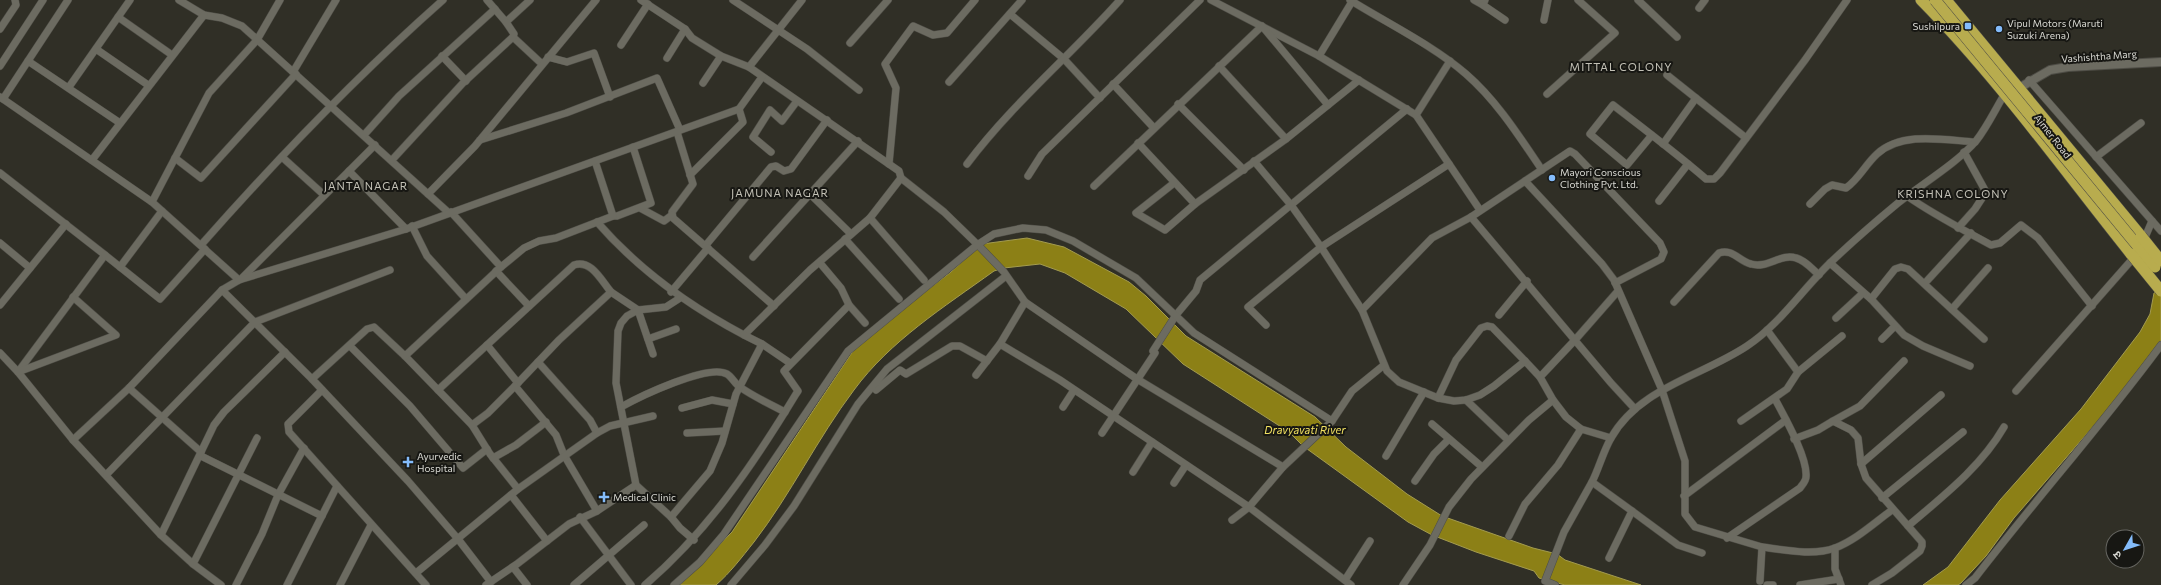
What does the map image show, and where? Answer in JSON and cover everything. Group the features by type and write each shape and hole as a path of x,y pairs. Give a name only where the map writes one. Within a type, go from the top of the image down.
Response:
{"highway":[{"name":"Ajmer Road","path":"1921,0 1945,24 2004,94 2161,292"},
{"path":"1935,0 2161,274"},
{"name":"Ajmer Road","path":"1946,0 2142,236 2161,261"}],"street":[{"path":"0,29 16,6 15,0"},
{"path":"0,66 43,0"},
{"path":"68,0 2,98 152,202 239,280"},
{"path":"69,87 130,0"},
{"path":"179,0 204,15 222,18 242,26 450,213 529,306"},
{"path":"152,202 209,93 257,40 280,0"},
{"path":"0,173 105,254 160,299 203,247 282,157 407,32 443,0"},
{"path":"487,0 506,22 514,34 513,37 542,64"},
{"path":"506,22 530,0"},
{"path":"428,194 479,141 596,0"},
{"path":"641,0 684,30 692,38 721,56 749,67 899,171 901,178 944,212 1005,274 1025,302 1137,379 1283,467"},
{"path":"733,0 807,49 859,90"},
{"path":"749,67 802,0"},
{"path":"850,43 888,0"},
{"path":"889,164 896,88 885,64 913,26 933,35 947,34 974,0"},
{"path":"949,82 1022,0"},
{"path":"967,164 995,128 1120,0"},
{"path":"1028,176 1042,154 1200,0"},
{"path":"1211,0 1319,56 1416,115 1480,210"},
{"path":"1319,56 1352,0 1450,61 1467,75 1491,100 1542,170"},
{"path":"1474,0 1484,3 1505,20"},
{"path":"1544,20 1548,0"},
{"path":"1547,94 1615,33 1578,0"},
{"path":"1638,0 1676,37"},
{"path":"1699,8 1705,0"},
{"path":"1652,135 1627,165 1590,134 1613,105 1652,135 1706,179 1714,179 1805,60 1847,0"},
{"path":"174,158 200,178 295,73 335,1"},
{"path":"621,45 648,4"},
{"path":"364,135 399,96 495,9"},
{"path":"1010,14 1064,59 1100,98"},
{"path":"92,160 148,85 204,15"},
{"path":"118,17 172,55"},
{"path":"1094,186 1178,104 1262,26"},
{"path":"1262,26 1328,105"},
{"path":"667,58 684,30"},
{"path":"392,160 466,81 513,37"},
{"path":"96,49 148,85"},
{"path":"548,57 567,62 594,54 610,97"},
{"path":"442,56 466,81"},
{"path":"703,83 721,56"},
{"path":"28,61 69,87 120,123"},
{"path":"1416,115 1450,61"},
{"name":"Vashishtha Marg","path":"2019,88 2029,80 2050,70 2068,67 2161,62"},
{"path":"1219,66 1286,139"},
{"path":"1667,75 1746,138"},
{"path":"73,440 128,388 222,290 239,280 450,213 739,109 762,77"},
{"path":"479,141 566,113 657,78 678,131 693,184 672,212 672,215 664,221 640,208"},
{"path":"1174,183 1136,213 1165,230 1195,204 1286,139 1359,80"},
{"path":"2029,80 2161,231"},
{"path":"1113,84 1154,128"},
{"path":"1555,585 1545,581 1556,550 1592,482 1611,438 1635,408 1662,390 1747,346 1767,330 1830,263 1907,196 1975,142 2004,94"},
{"path":"1663,144 1696,98"},
{"path":"771,152 753,137 770,110 782,121 798,100"},
{"path":"1178,104 1244,170"},
{"path":"690,175 731,132 743,122 739,109"},
{"path":"1102,433 1176,315 1196,291 1200,280 1407,109"},
{"path":"671,292 771,167 776,166 784,171 791,169 826,120"},
{"path":"2096,157 2141,123"},
{"path":"1810,204 1825,189 1832,185 1846,188 1854,182 1876,155 1887,145 1904,140 1927,139 1975,142"},
{"path":"753,257 858,142"},
{"path":"1138,143 1195,204"},
{"path":"239,280 375,145"},
{"path":"405,356 499,269 524,248 539,241 556,238 596,222 652,203 633,147"},
{"path":"1362,310 1432,238 1471,217 1570,151 1575,154 1660,243 1664,252 1661,259 1615,283"},
{"path":"1958,228 1975,209 1986,192 1964,152"},
{"path":"282,157 324,195"},
{"path":"595,161 613,216"},
{"path":"1254,161 1291,205 1321,247 1362,310 1387,371 1399,382 1438,398 1454,401 1466,400 1480,395 1494,386 1525,360"},
{"path":"1266,324 1248,307 1321,247 1449,164"},
{"path":"1658,201 1688,164"},
{"path":"349,171 409,227 427,256 466,299"},
{"path":"744,336 810,270 820,263 870,218 901,178"},
{"path":"1524,181 1602,264 1615,283 1662,390 1685,460 1685,514 1695,526 1728,538 1762,547 1791,551 1835,548 1849,541 1892,510"},
{"path":"810,194 899,299"},
{"path":"1907,196 1932,214 1971,233 1991,245 2000,244 2021,225 2038,238 2092,306"},
{"path":"120,267 162,211"},
{"path":"672,215 774,306"},
{"path":"1471,217 1635,408"},
{"path":"870,218 924,280"},
{"path":"2016,391 2136,257 2152,221"},
{"path":"596,222 613,240 671,292 744,336 762,344 790,363"},
{"path":"0,305 66,224"},
{"path":"674,585 700,562 724,534 848,351 978,246 994,234 1007,230 1031,228 1052,232 1079,244 1136,278 1194,333 1332,420"},
{"path":"1925,283 1971,233"},
{"path":"0,243 30,268"},
{"path":"1674,302 1718,253 1725,250 1732,252 1745,262 1761,266 1787,258 1796,257 1819,275"},
{"path":"18,372 105,254"},
{"path":"438,390 574,265 581,262 589,265 611,292 638,310 653,354"},
{"path":"820,263 841,288 849,305 865,324"},
{"path":"1830,263 1871,299 1904,335 1923,346 1970,366"},
{"path":"1871,299 1895,269 1901,267 1908,269 1925,283 1984,339"},
{"path":"1952,309 1988,268"},
{"path":"107,474 256,322 390,270"},
{"path":"731,585 760,551 794,506 858,404 887,369 1005,274"},
{"path":"1499,315 1527,281"},
{"path":"222,290 312,379 408,481 458,539 488,583 513,567 580,518 597,510 636,485"},
{"path":"1540,377 1576,340 1618,290"},
{"path":"472,425 488,413 538,362 611,292"},
{"path":"1836,318 1863,293"},
{"path":"18,372 116,335 73,297"},
{"path":"680,298 666,307 638,310 627,316 621,323 618,331 616,382 636,485 694,540"},
{"path":"976,375 1000,344 1025,302"},
{"path":"645,585 694,540 727,498 798,391 784,373 790,363 849,305"},
{"path":"1438,398 1456,360 1481,328 1487,326 1492,327 1540,377 1553,400 1566,417 1581,429 1611,438"},
{"path":"1882,339 1895,326"},
{"path":"312,379 367,329 374,327 405,356 472,425 487,449 518,489"},
{"path":"648,339 676,329"},
{"path":"1767,330 1798,372"},
{"path":"1741,421 1775,399 1787,389 1798,372 1842,336"},
{"path":"671,517 710,471 739,387 762,344"},
{"path":"1000,344 1074,390 1249,507 1351,585"},
{"path":"487,345 556,434 564,456 597,510"},
{"path":"1966,585 1975,578 2028,509 2069,464 2161,345"},
{"path":"350,346 410,406 463,468 487,449"},
{"path":"876,390 900,370 906,374 952,346 960,346 987,361"},
{"path":"161,535 214,425 224,412 285,352"},
{"path":"0,353 18,372 73,440 107,474 161,535 193,564 221,585"},
{"path":"1794,439 1818,430 1860,406 1904,361"},
{"path":"538,362 590,420 597,433"},
{"path":"1232,520 1249,507 1283,467 1332,420 1352,391 1384,365"},
{"path":"621,407 664,386 690,377 718,372 727,374 739,387 785,412"},
{"path":"128,388 201,454 278,495 322,516"},
{"path":"322,390 288,424 289,432 426,585"},
{"path":"1063,407 1074,390"},
{"path":"1386,456 1424,392"},
{"path":"1862,464 1941,395"},
{"path":"1728,538 1800,488 1806,478 1805,465 1786,420 1775,399"},
{"path":"682,408 712,400 733,404"},
{"path":"1466,400 1508,440"},
{"path":"1403,585 1430,545 1449,507 1482,467 1508,440 1553,400"},
{"path":"416,573 518,489 597,433 610,426 653,416"},
{"path":"1684,496 1786,420"},
{"path":"1833,421 1851,430 1858,438 1866,478 1892,510 1922,542 1920,551 1892,573 1872,585"},
{"path":"494,458 521,441 546,422"},
{"path":"1432,424 1448,440 1482,467"},
{"path":"1908,526 1959,481 1997,439 2004,427"},
{"path":"1509,536 1525,504 1558,465 1581,429"},
{"path":"687,433 725,431"},
{"path":"1882,498 1963,432"},
{"path":"193,564 257,438"},
{"path":"1415,481 1434,454 1448,440"},
{"path":"1133,472 1152,442"},
{"path":"236,585 262,534 278,495 304,448"},
{"path":"1174,483 1186,465"},
{"path":"1592,482 1678,545 1702,553"},
{"path":"297,585 288,583 337,486"},
{"path":"511,495 547,541"},
{"path":"1609,558 1632,511"},
{"path":"580,518 630,585"},
{"path":"340,585 371,525"},
{"path":"575,585 644,525"},
{"path":"1345,580 1370,541"},
{"path":"1760,581 1762,547"},
{"path":"1800,585 1840,582 1834,558 1835,548"},
{"path":"513,567 527,585"},
{"path":"1768,585 1773,585"}],"water":[{"name":"Dravyavati River","path":"1027,238 1064,247 1129,282 1146,296 1186,336 1315,417 1346,447 1407,494 1442,516 1533,548 1557,554 1565,560 1641,585 1565,585 1539,578 1534,571 1476,552 1432,535 1408,522 1303,446 1289,432 1183,364 1126,309 1065,273 1040,264 1004,268 994,271 901,340 868,372 854,390 828,428 780,505 754,542 731,570 716,585 680,585 732,532 853,351 875,330 951,272 982,244"},
{"path":"2161,287 2161,341 2103,415 2014,518 1986,556 1961,583 1958,585 1923,585 1948,567 2000,500 2081,409 2140,332 2150,314 2154,293"}],"place":[{"name":"Sushilpura","path":"1968,26"},
{"name":"Vipul Motors (Maruti Suzuki Arena)","path":"1999,29"},
{"name":"Mayori Conscious Clothing Pvt. Ltd.","path":"1552,178"},
{"name":"Ayurvedic Hospital","path":"408,462"},
{"name":"Medical Clinic","path":"604,497"}],"district":[{"name":"MITTAL COLONY","path":"1621,66"},
{"name":"JANTA NAGAR","path":"366,185"},
{"name":"JAMUNA NAGAR","path":"780,192"},
{"name":"KRISHNA COLONY","path":"1953,193"}]}
